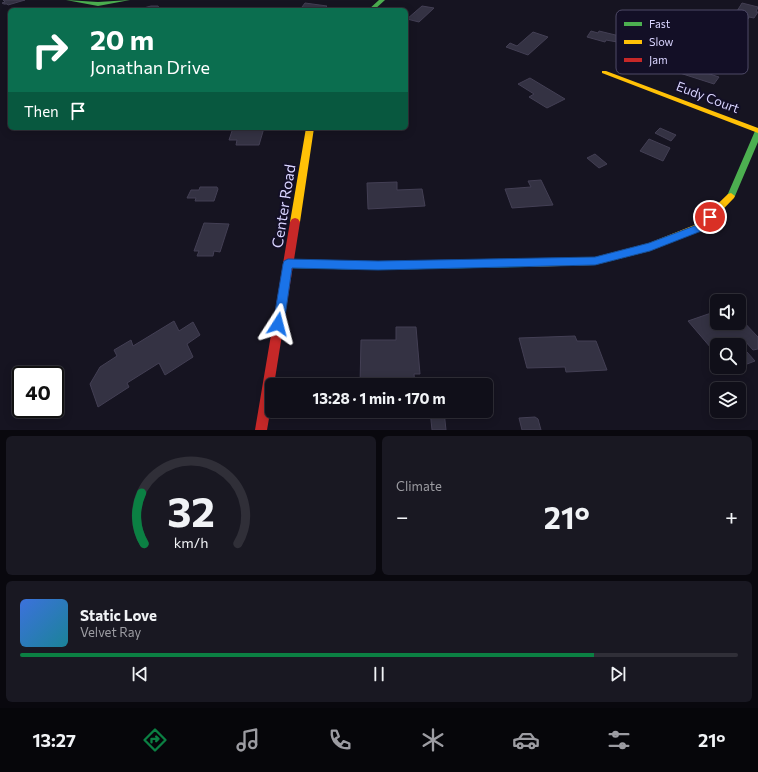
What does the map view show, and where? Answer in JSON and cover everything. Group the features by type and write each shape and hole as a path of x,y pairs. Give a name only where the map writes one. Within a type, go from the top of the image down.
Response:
{"street":[{"path":"69,0 80,3 103,5 127,0"},
{"path":"373,8 382,0"},
{"name":"Eudy Court","path":"604,72 758,132"},
{"name":"Center Road","path":"261,430 310,130"},
{"path":"288,264 378,266 595,261 650,247 700,227 731,196 758,132"}],"building":[{"path":"3,0 25,0 8,5 2,3 5,2"},
{"path":"305,3 327,6 325,8 302,7"},
{"path":"742,3 758,7 756,12 758,12 754,18 749,17 748,19 748,10 738,10"},
{"path":"158,6 160,8 144,8"},
{"path":"422,6 434,8 419,22 408,18"},
{"path":"591,31 598,33 599,31 616,35 616,42 606,40 605,42 587,37"},
{"path":"533,32 548,37 528,55 506,47 510,43 517,46"},
{"path":"683,74 710,74 719,77 714,84"},
{"path":"530,78 565,99 547,108 529,97 534,94 518,84"},
{"path":"660,128 676,135 671,141 655,133"},
{"path":"232,130 263,130 259,145 236,145 237,140 229,140"},
{"path":"649,139 670,148 663,161 640,151"},
{"path":"595,154 607,164 599,168 587,158"},
{"path":"541,180 553,205 512,208 505,189 531,187 528,181"},
{"path":"397,182 397,190 422,189 425,206 368,209 367,183"},
{"path":"200,187 217,187 218,189 214,201 195,201 196,198 187,198 191,190 199,190"},
{"path":"204,223 229,224 220,252 214,251 213,256 197,256 199,251 194,251"},
{"path":"710,313 710,330 746,330 746,324 758,337 758,349 753,350 746,342 746,338 710,338 710,347 688,321"},
{"path":"174,321 179,331 193,322 200,335 187,344 193,357 165,375 159,363 127,383 129,387 98,407 90,384 100,367 117,356 114,350 131,340 133,346"},
{"path":"396,327 416,327 420,374 414,374 414,378 360,378 361,340 396,340"},
{"path":"575,336 577,341 596,341 607,370 566,372 565,367 527,368 519,338"},
{"path":"746,351 755,361 746,364"},
{"path":"535,417 538,419 541,430 522,430 519,418"},
{"path":"431,418 445,418 446,430 432,430"}],"traffic: fast":[{"path":"69,0 98,4 127,0"},
{"path":"373,8 382,0"},
{"path":"731,196 758,133"},
{"path":"288,264 378,266 526,263"}],"traffic: slow":[{"path":"604,72 758,131"},
{"path":"295,222 310,130"},
{"path":"526,263 595,261 650,247 700,227 731,196"}],"traffic: jam":[{"path":"261,430 295,222"}],"route":[{"path":"278,324 288,264 378,266 595,261 650,247 700,227 710,217"}]}
